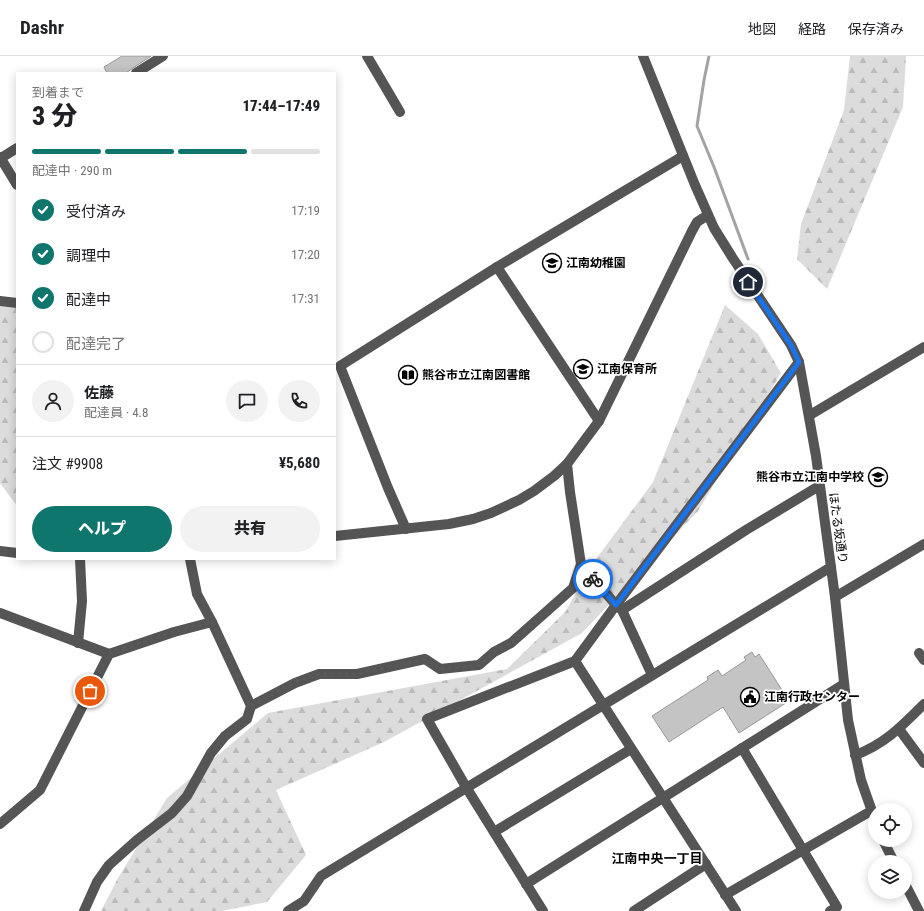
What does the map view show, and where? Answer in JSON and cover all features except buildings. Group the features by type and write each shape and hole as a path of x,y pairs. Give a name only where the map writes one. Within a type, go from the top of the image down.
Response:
{"street":[{"path":"138,72 163,56"},
{"path":"367,56 400,112"},
{"name":"ほたる坂通り","path":"642,56 714,228 791,345 799,362 810,415 831,566 848,720 861,780 869,803"},
{"path":"16,149 0,158 16,183"},
{"path":"406,529 388,488 340,366 497,267 683,156"},
{"path":"336,536 449,524 473,519 491,513 519,500 554,476 567,464 599,421 692,231 697,222 708,215"},
{"path":"497,267 599,421"},
{"path":"0,301 16,303"},
{"path":"810,415 924,347"},
{"path":"543,911 466,787 427,719 575,661 619,608 799,362"},
{"path":"250,706 295,682 319,674 357,674 426,659 440,669 479,665 494,652 511,643 573,588 581,564 567,464"},
{"path":"619,608 819,486"},
{"path":"835,597 924,544"},
{"path":"0,551 16,552"},
{"path":"78,643 82,601 80,560"},
{"path":"84,911 97,882 109,865 136,840 172,813 187,796 210,753 225,736 247,719 250,706 212,622 197,594 190,560"},
{"path":"581,564 619,608 652,675"},
{"path":"288,911 304,901 321,876 831,566"},
{"path":"0,613 109,654 174,632 212,622"},
{"path":"0,824 40,790 109,654"},
{"path":"575,661 736,911"},
{"path":"526,884 844,684"},
{"path":"855,755 866,751 900,729 924,704"},
{"path":"900,729 924,763"},
{"path":"742,748 838,907 830,911"},
{"path":"494,832 631,749"},
{"path":"726,895 804,850 868,818"},
{"path":"638,910 706,864"},
{"path":"912,898 919,911"}],"green space":[{"path":"850,56 906,56 903,107 827,289 797,259 801,224 844,110"},
{"path":"0,303 16,303 16,505 0,483"},
{"path":"725,305 758,334 781,373 698,511 582,633 384,742 276,790 306,855 267,902 222,911 101,911 118,878 167,798 268,713 507,669 566,611 588,570 653,482"}],"waterway":[{"path":"709,56 697,126 748,259"}],"way so far":[{"path":"90,691 109,654 174,632 212,622 250,706 295,682 319,674 357,674 426,659 440,669 479,665 494,652 511,643 573,588 581,564 593,579"}],"place":[{"name":"江南幼稚園","path":"552,263"},
{"name":"江南保育所","path":"583,369"},
{"name":"熊谷市立江南図書館","path":"408,375"},
{"name":"熊谷市立江南中学校","path":"878,477"},
{"name":"江南行政センター","path":"750,697"}],"district":[{"name":"江南中央一丁目","path":"657,858"}],"route":[{"path":"593,579 616,605 799,362 791,345 748,282"}]}
